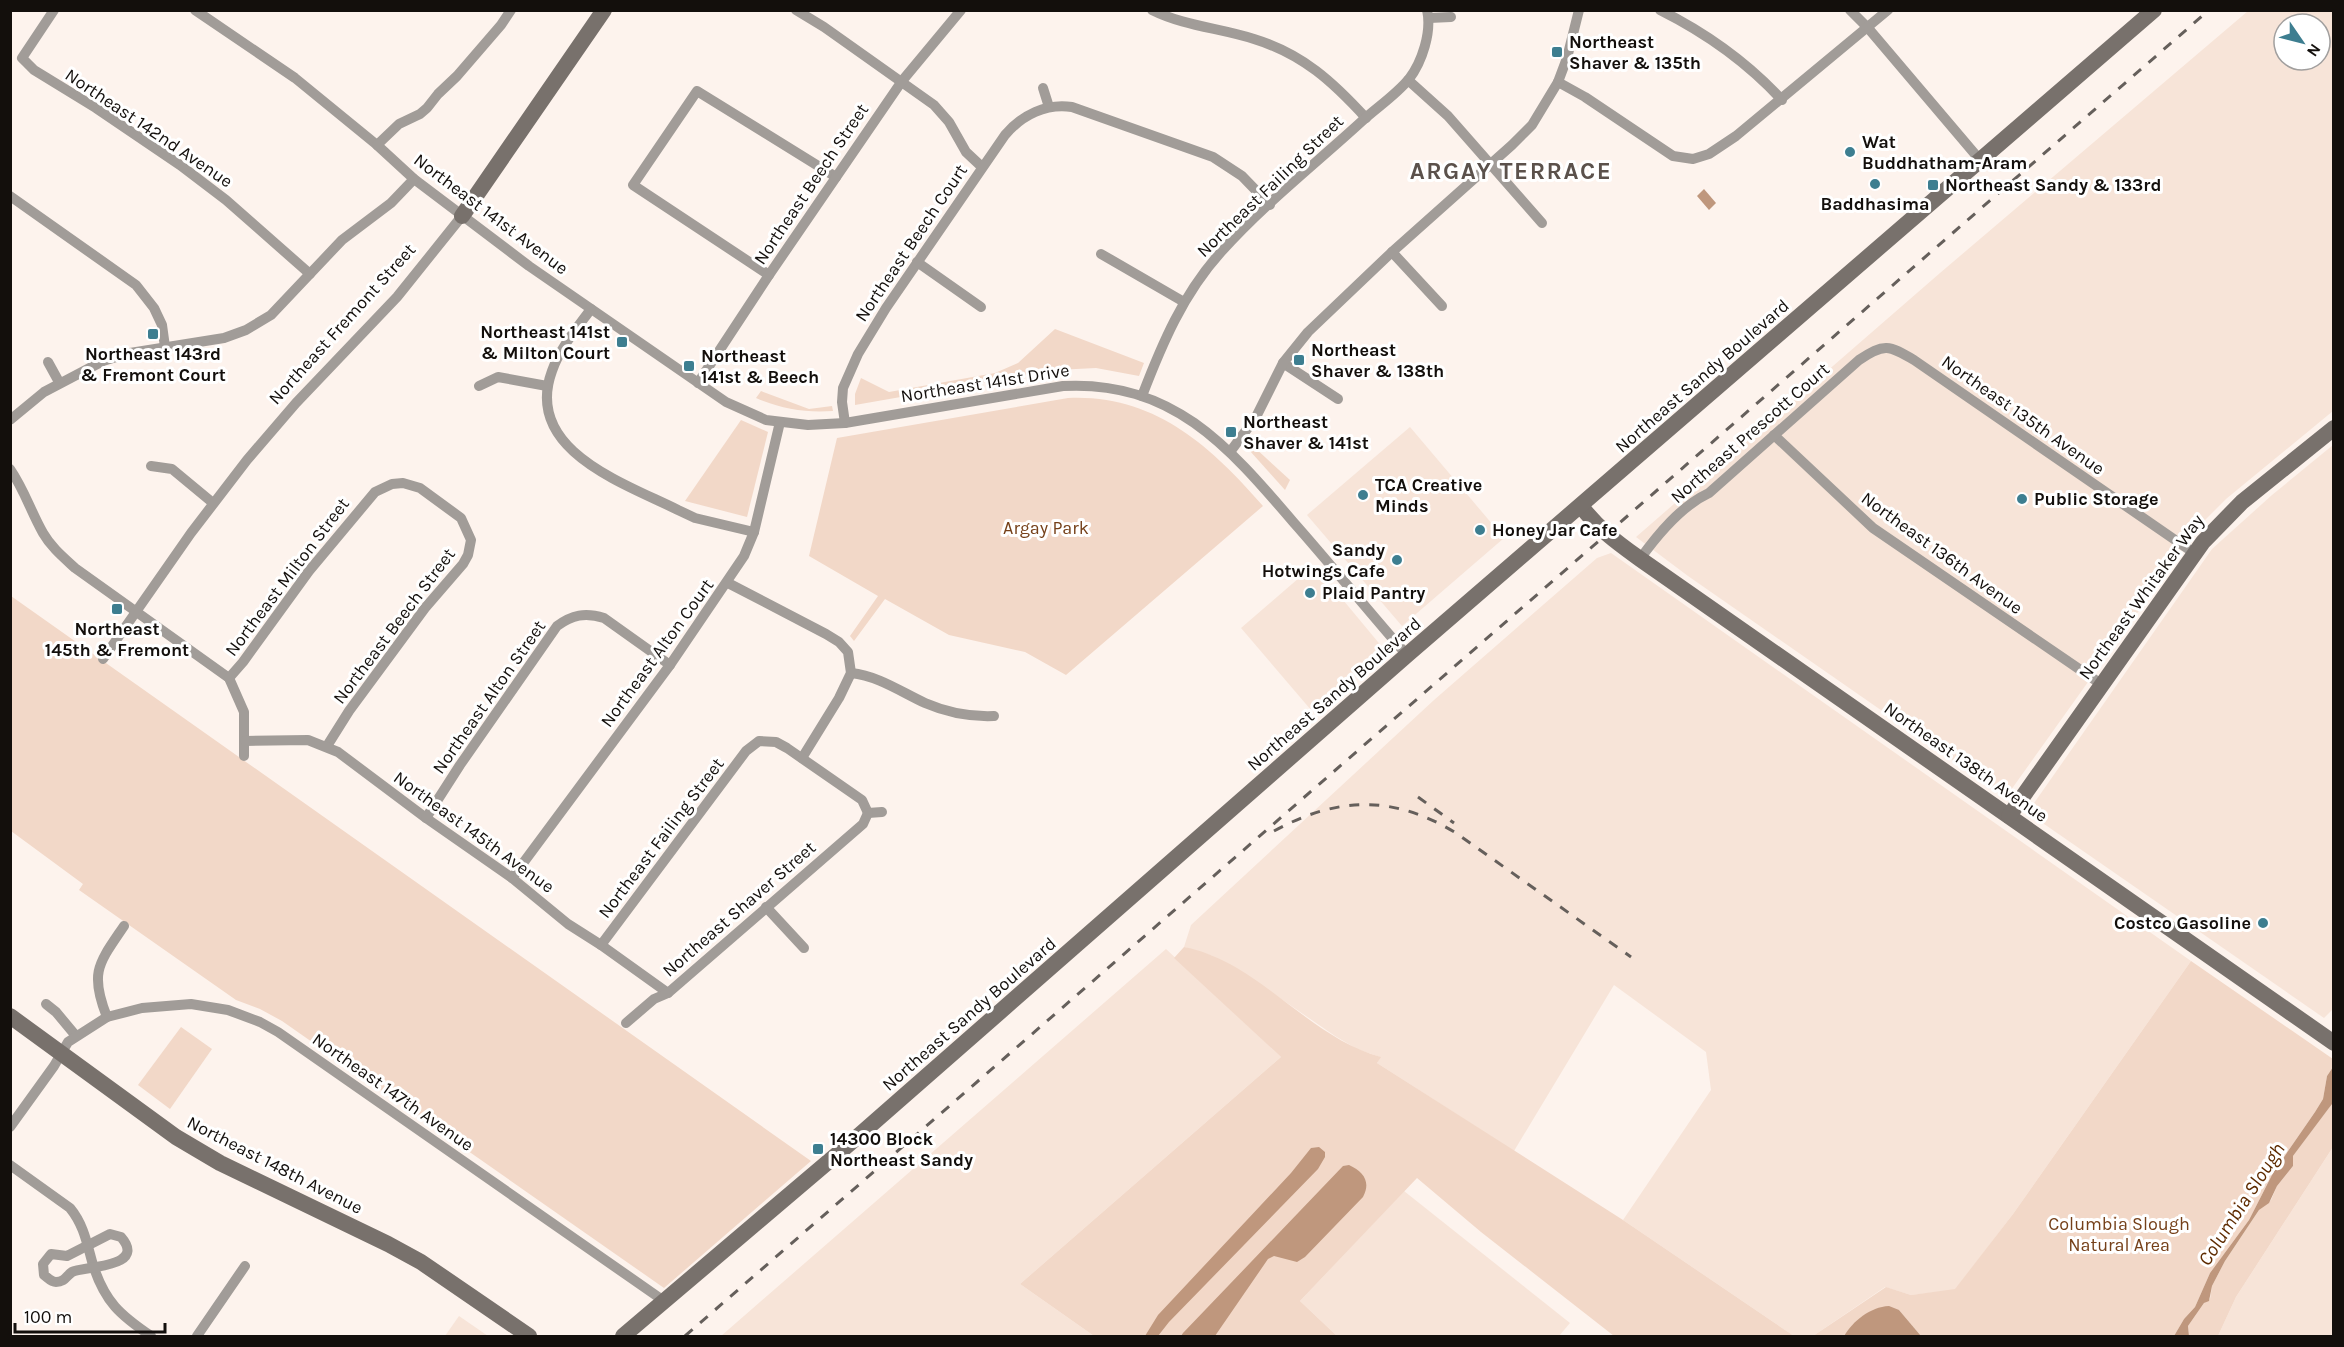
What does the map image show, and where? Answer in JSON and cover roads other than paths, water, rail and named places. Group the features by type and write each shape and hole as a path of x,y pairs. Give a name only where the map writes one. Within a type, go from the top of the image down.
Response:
{"main road":[{"name":"Northeast Fremont Street","path":"462,216 604,10"},
{"name":"Northeast Sandy Boulevard","path":"623,1336 866,1130 1407,655 2154,10"},
{"name":"Northeast Whitaker Way","path":"2009,816 2194,553 2231,511 2334,428"},
{"name":"Northeast 138th Avenue","path":"1581,506 1593,523 1606,535 2334,1043"},
{"name":"Northeast 148th Avenue","path":"10,1016 152,1121 198,1151 407,1254 442,1275 529,1336"}],"street":[{"name":"Northeast 142nd Avenue","path":"54,10 22,58 34,70 96,108 180,165 226,200 310,274"},
{"name":"Northeast 141st Avenue","path":"195,10 295,78 377,145 414,179 591,309 726,402 780,422"},
{"path":"377,145 399,124 427,108 501,25 511,10"},
{"path":"796,10 902,81 942,113 966,152 982,167"},
{"name":"Northeast Beech Street","path":"698,383 902,81 961,10"},
{"path":"1152,10 1193,25 1254,39 1294,57 1324,75 1366,118"},
{"path":"1230,452 1256,417 1283,363 1294,347 1392,252 1491,165 1532,125 1558,82 1567,58 1579,10"},
{"path":"1660,10 1691,27 1739,59 1764,80 1782,100"},
{"path":"1850,10 1868,28 1980,160"},
{"path":"1558,82 1585,96 1673,156 1693,159 1719,148 1782,100 1888,10"},
{"path":"1451,17 1428,14 1425,44 1408,80 1448,116 1542,223"},
{"name":"Northeast Failing Street","path":"1143,396 1163,344 1184,302 1221,253 1270,205 1408,80"},
{"path":"1043,88 1048,107 1059,105 1072,107 1213,157 1242,176 1270,205"},
{"path":"769,275 633,185 697,91 836,177"},
{"name":"Northeast Beech Court","path":"845,423 842,402 848,375 882,315 982,167 1013,126 1028,115 1048,107"},
{"path":"10,420 59,382 103,361 130,352 224,338 246,330 271,315 342,240 391,203 414,179"},
{"path":"11,198 136,285 154,308 162,325 165,346"},
{"name":"Northeast Fremont Street","path":"103,659 213,503 277,425 397,297 462,216"},
{"path":"1392,252 1442,306"},
{"path":"1101,254 1184,302"},
{"path":"918,262 981,307"},
{"path":"591,309 563,349 552,369 547,386 547,403 561,441 579,458 687,514 754,532"},
{"name":"Northeast Prescott Court","path":"1640,559 1668,526 1859,360 1880,347 1891,347"},
{"name":"Northeast 135th Avenue","path":"1891,347 1914,360 2194,553"},
{"path":"48,362 59,382"},
{"path":"1283,363 1338,399"},
{"path":"478,386 498,377 547,386"},
{"name":"Northeast 141st Drive","path":"780,422 808,425 845,423 1063,386 1109,386 1143,396 1191,420 1251,472 1407,655"},
{"name":"Northeast Alton Court","path":"512,878 670,665 728,583 744,556 754,532 780,422"},
{"name":"Northeast 136th Avenue","path":"1774,435 1873,528 2101,684"},
{"path":"151,466 172,469 213,503"},
{"path":"10,469 44,534 57,551 75,568 229,678 244,712 244,756"},
{"name":"Northeast Milton Street","path":"229,678 315,563 375,492 384,486 403,483 420,488 436,499"},
{"name":"Northeast Beech Street","path":"327,746 349,711 425,608 468,555 471,540 466,524 457,514 436,499"},
{"path":"728,583 839,642 848,652 851,673 839,698 802,758 862,800 868,813 882,812"},
{"name":"Northeast Alton Street","path":"426,818 557,626 579,609 604,618 670,665"},
{"path":"851,673 892,686 950,712 972,717 994,716"},
{"name":"Northeast 145th Avenue","path":"245,741 302,740 327,746 512,878 568,924 668,993"},
{"name":"Northeast Failing Street","path":"601,945 746,751 759,741 767,740 776,742 802,758"},
{"name":"Northeast Shaver Street","path":"626,1023 654,999 668,993 863,824 868,813"},
{"path":"766,907 804,948"},
{"path":"107,1017 100,999 97,975 102,958 124,926"},
{"path":"46,1004 56,1012 76,1036"},
{"name":"Northeast 147th Avenue","path":"60,1054 68,1042 107,1017 142,1008 191,1004 228,1010 260,1022 279,1032 664,1301"},
{"path":"10,1126 60,1054"},
{"path":"10,1165 70,1208 81,1224 94,1268 112,1305 120,1314 151,1336"},
{"path":"110,1234 121,1237 126,1246 126,1253 120,1261 94,1268 72,1272 62,1281 57,1282 46,1278 43,1263 51,1254 67,1256 110,1234"},
{"path":"197,1336 245,1266"}],"railway":[{"path":"685,1336 2209,10"},
{"path":"1418,797 1454,823"},
{"path":"1274,831 1298,819 1343,806 1388,806 1410,812 1456,833 1631,957"}],"place":[{"name":"Northeast Shaver & 135th","path":"1557,52"},
{"name":"Wat Buddhatham-Aram","path":"1850,152"},
{"name":"Baddhasima","path":"1875,184"},
{"name":"Northeast Sandy & 133rd","path":"1933,185"},
{"name":"Northeast 143rd & Fremont Court","path":"153,334"},
{"name":"Northeast 141st & Milton Court","path":"622,342"},
{"name":"Northeast Shaver & 138th","path":"1299,360"},
{"name":"Northeast 141st & Beech","path":"689,366"},
{"name":"Northeast Shaver & 141st","path":"1231,432"},
{"name":"TCA Creative Minds","path":"1363,495"},
{"name":"Public Storage","path":"2022,499"},
{"name":"Honey Jar Cafe","path":"1480,530"},
{"name":"Sandy Hotwings Cafe","path":"1397,560"},
{"name":"Plaid Pantry","path":"1310,593"},
{"name":"Northeast 145th & Fremont","path":"117,609"},
{"name":"Costco Gasoline","path":"2263,923"},
{"name":"14300 Block Northeast Sandy","path":"818,1149"}],"district":[{"name":"ARGAY TERRACE","path":"1511,171"}],"park label":[{"name":"Argay Park","path":"1046,528"},
{"name":"Columbia Slough Natural Area","path":"2119,1234"}],"water label":[{"name":"Columbia Slough","path":"2241,1204"}]}
